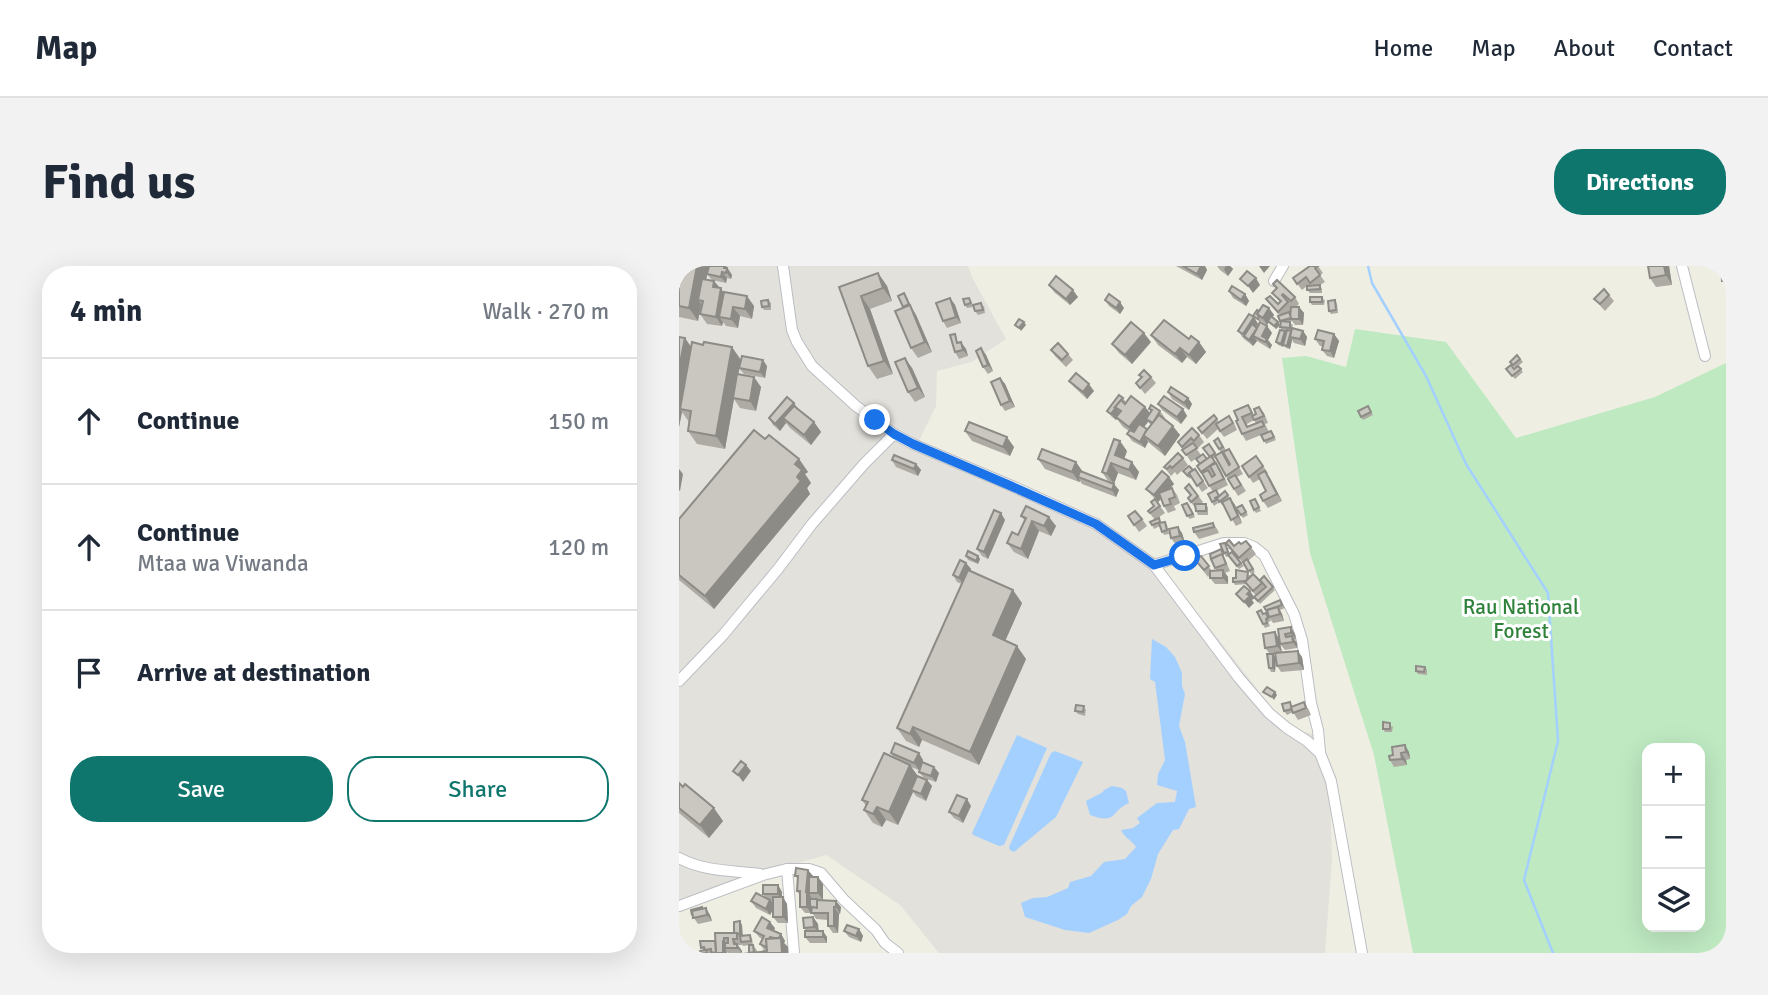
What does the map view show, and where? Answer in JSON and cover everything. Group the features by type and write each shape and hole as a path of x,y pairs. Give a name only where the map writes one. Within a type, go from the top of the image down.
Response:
{"street":[{"path":"783,266 796,342 812,366 856,406 894,434 913,444 1096,524 1154,565 1239,678 1269,713 1320,753"},
{"path":"1274,281 1283,266"},
{"path":"1682,266 1705,356"},
{"path":"679,681 723,635 812,524 894,434"},
{"path":"1154,565 1224,543 1244,543 1264,555 1272,569 1294,614 1302,640 1320,753 1331,781 1362,953"},
{"path":"679,859 693,866 763,875"},
{"path":"787,869 794,953"},
{"path":"679,906 763,875 787,869 809,869 821,873 844,900 876,929 885,943 898,953"}],"shaded area":[{"path":"679,266 968,266 1006,339 972,362 937,371 936,406 914,451 1076,513 1155,566 1174,591 1209,627 1272,708 1300,731 1318,735 1330,794 1332,860 1325,953 939,953 900,905 826,855 679,899"}],"green space":[{"name":"Rau National Forest","path":"1355,329 1446,342 1516,438 1655,397 1726,363 1726,953 1413,953 1374,755 1310,553 1282,358 1306,356 1346,367"}],"water":[{"path":"1152,639 1166,647 1175,657 1182,673 1185,694 1179,726 1185,742 1196,807 1189,809 1179,829 1173,830 1158,854 1151,879 1142,897 1118,920 1089,933 1065,930 1025,917 1021,903 1033,898 1047,897 1068,888 1070,882 1091,876 1104,862 1125,859 1136,847 1121,830 1133,828 1140,823 1137,818 1157,803 1175,802 1177,791 1157,785 1158,774 1165,760 1155,682 1150,679"},
{"path":"1017,735 1047,748 1004,845 999,846 972,833"},
{"path":"1055,751 1083,762 1056,817 1014,852 1009,847 1051,753"},
{"path":"1112,786 1126,791 1129,803 1110,818 1090,815 1086,801"}],"building":[{"path":"679,266 697,266 689,308 679,306"},
{"path":"709,266 724,266 727,268 726,273 722,272 721,277 707,274"},
{"path":"1183,266 1201,266 1197,274"},
{"path":"1310,266 1318,266 1315,268 1320,275 1310,283 1306,277 1297,284 1293,278"},
{"path":"1648,266 1664,266 1666,275 1650,278"},
{"path":"1721,266 1726,266 1726,281 1722,281"},
{"path":"1247,271 1256,278 1248,286 1240,279"},
{"path":"878,273 883,288 861,296 884,361 868,366 839,287"},
{"path":"1056,276 1073,290 1066,299 1049,285"},
{"path":"702,279 714,281 713,287 721,288 716,317 700,314 703,301 698,300"},
{"path":"1277,280 1295,297 1291,301 1283,294 1288,302 1278,312 1266,299 1270,296 1278,304 1281,301 1272,293 1277,288 1273,284"},
{"path":"1320,285 1320,289 1307,290 1307,286"},
{"path":"1232,286 1245,294 1241,300 1229,291"},
{"path":"1604,289 1609,295 1600,304 1594,299"},
{"path":"724,292 747,296 745,309 733,307 731,319 719,317"},
{"path":"904,293 909,304 903,307 898,296"},
{"path":"1109,294 1120,302 1116,308 1105,300"},
{"path":"1310,297 1322,297 1322,302 1310,302"},
{"path":"950,298 956,317 943,321 936,303"},
{"path":"969,298 971,303 965,305 963,299"},
{"path":"768,300 769,306 762,307 761,301"},
{"path":"1335,300 1336,310 1329,311 1328,301"},
{"path":"981,303 983,310 975,311 973,305"},
{"path":"910,305 925,342 911,348 895,311"},
{"path":"1263,305 1269,308 1263,318 1257,314"},
{"path":"1291,307 1299,307 1299,319 1290,319"},
{"path":"1289,312 1291,318 1280,321 1278,316"},
{"path":"1249,314 1254,317 1243,334 1238,331"},
{"path":"1271,316 1278,322 1274,326 1268,321"},
{"path":"1019,319 1024,322 1019,328 1015,325"},
{"path":"1164,320 1189,339 1191,336 1199,342 1189,355 1180,348 1175,354 1151,335"},
{"path":"1281,321 1290,322 1290,328 1280,327"},
{"path":"1131,322 1144,333 1125,355 1112,344"},
{"path":"1260,322 1267,326 1262,336 1267,339 1265,342 1253,336"},
{"path":"1252,324 1257,328 1249,340 1244,336"},
{"path":"1292,328 1303,331 1300,339 1290,337"},
{"path":"1280,330 1285,331 1281,344 1276,342"},
{"path":"1287,330 1291,331 1287,346 1283,345"},
{"path":"1318,330 1334,334 1330,351 1322,350 1324,341 1315,339"},
{"path":"955,334 957,343 961,342 963,350 955,352 950,335"},
{"path":"679,337 685,338 679,368"},
{"path":"692,342 732,347 716,436 688,431 691,411 680,409"},
{"path":"1058,343 1068,354 1062,360 1051,350"},
{"path":"981,348 988,365 983,367 976,351"},
{"path":"1517,355 1520,359 1513,365 1510,362"},
{"path":"742,356 763,360 760,372 739,368"},
{"path":"905,358 918,388 908,392 895,362"},
{"path":"1511,365 1514,369 1518,366 1521,369 1512,376 1506,369"},
{"path":"1144,370 1151,377 1140,388 1136,383"},
{"path":"1076,373 1089,384 1083,392 1069,381"},
{"path":"737,374 754,377 750,401 733,398"},
{"path":"1000,378 1010,401 1001,405 991,382"},
{"path":"1171,387 1188,398 1184,403 1168,392"},
{"path":"1119,395 1123,398 1111,414 1107,411"},
{"path":"1131,396 1145,407 1129,427 1116,417 1121,411 1115,407 1121,400 1125,404"},
{"path":"1164,396 1183,409 1177,417 1158,404"},
{"path":"787,397 794,403 775,424 769,418"},
{"path":"1151,405 1160,411 1153,423 1146,419 1152,410 1149,409"},
{"path":"1248,405 1252,413 1242,417 1247,427 1262,421 1264,426 1242,434 1234,411"},
{"path":"794,406 814,422 804,435 783,418"},
{"path":"1368,406 1371,412 1361,417 1358,411"},
{"path":"1259,407 1264,416 1254,420 1254,409"},
{"path":"1159,415 1173,426 1158,446 1143,435"},
{"path":"1214,415 1217,419 1202,433 1198,428"},
{"path":"1229,416 1233,423 1220,431 1216,424"},
{"path":"969,422 1007,437 1003,447 965,431"},
{"path":"1139,424 1147,429 1140,442 1127,434 1130,430 1134,432"},
{"path":"1192,428 1199,435 1194,441 1191,438 1182,447 1178,442"},
{"path":"754,430 765,439 769,435 799,459 795,464 802,470 797,477 801,481 705,596 679,575 679,519"},
{"path":"1271,431 1274,437 1264,441 1261,435"},
{"path":"1218,438 1223,447 1219,449 1214,441"},
{"path":"1114,439 1120,441 1115,455 1132,462 1129,470 1111,463 1107,474 1102,472"},
{"path":"1193,443 1197,448 1186,455 1182,450"},
{"path":"1209,444 1215,453 1210,457 1203,448"},
{"path":"1042,449 1076,462 1072,472 1038,459"},
{"path":"1229,449 1239,467 1226,476 1215,456 1222,452 1229,465 1223,452"},
{"path":"1178,453 1183,458 1172,468 1164,467"},
{"path":"1203,454 1207,459 1200,464 1196,459"},
{"path":"894,455 916,464 914,469 892,460"},
{"path":"1211,456 1215,462 1201,472 1197,466"},
{"path":"1256,456 1263,466 1249,477 1242,466"},
{"path":"1216,463 1224,479 1209,486 1202,473 1208,470 1212,477 1215,475 1210,466"},
{"path":"1189,466 1193,470 1188,476 1183,471"},
{"path":"1195,469 1203,481 1197,486 1189,473"},
{"path":"1080,471 1114,484 1112,490 1078,477"},
{"path":"1162,471 1169,477 1154,495 1146,489"},
{"path":"1265,471 1277,494 1263,501 1260,495 1266,491 1258,475"},
{"path":"1235,475 1241,485 1234,489 1228,479"},
{"path":"1189,484 1198,496 1191,502 1188,498 1191,495 1185,488"},
{"path":"1172,488 1175,497 1169,499 1171,504 1164,506 1159,493"},
{"path":"1216,490 1219,496 1212,502 1208,494"},
{"path":"1225,491 1228,495 1219,502 1217,498"},
{"path":"1230,498 1238,516 1231,520 1222,502"},
{"path":"1155,499 1160,506 1150,513 1148,511 1154,506 1151,502"},
{"path":"1255,499 1259,507 1254,510 1250,501"},
{"path":"1187,503 1193,514 1187,516 1182,505"},
{"path":"1195,504 1206,504 1206,511 1196,511"},
{"path":"1242,505 1246,512 1241,515 1236,508"},
{"path":"1026,506 1049,517 1044,526 1032,521 1021,549 1007,543 1012,532 1018,535 1026,518 1021,516"},
{"path":"994,510 1001,513 984,552 977,549"},
{"path":"1135,511 1142,519 1134,525 1128,516"},
{"path":"1159,518 1160,522 1152,525 1150,522"},
{"path":"1165,522 1167,530 1162,532 1159,523"},
{"path":"1213,523 1214,527 1194,532 1193,528"},
{"path":"1178,527 1180,536 1171,538 1169,529"},
{"path":"1229,540 1234,546 1246,541 1251,547 1239,558 1226,543"},
{"path":"1225,543 1228,552 1224,553 1220,544"},
{"path":"1221,549 1223,554 1211,559 1210,554"},
{"path":"968,551 978,556 976,561 966,556"},
{"path":"1232,552 1241,563 1237,566 1228,555"},
{"path":"1222,554 1226,564 1215,568 1211,559"},
{"path":"1201,556 1209,566 1204,570 1195,560"},
{"path":"1247,559 1253,569 1248,571 1243,562"},
{"path":"960,560 966,563 959,578 953,575"},
{"path":"968,570 1013,590 993,635 1017,646 970,752 913,727 910,734 897,728"},
{"path":"1223,570 1223,578 1210,578 1210,571"},
{"path":"1236,570 1248,572 1247,580 1233,582"},
{"path":"1253,574 1262,583 1253,591 1245,582"},
{"path":"1264,576 1273,587 1258,601 1254,597 1266,587 1260,580"},
{"path":"1244,586 1250,591 1247,594 1250,596 1244,602 1236,594"},
{"path":"1280,600 1282,605 1267,612 1264,607"},
{"path":"1278,607 1280,614 1269,617 1267,610"},
{"path":"1261,610 1263,614 1266,613 1267,623 1263,624 1257,612"},
{"path":"1291,627 1291,633 1285,634 1286,637 1292,636 1293,642 1280,644 1278,629"},
{"path":"1275,632 1277,646 1265,648 1263,634"},
{"path":"1298,651 1299,663 1277,666 1275,653"},
{"path":"1267,654 1273,654 1273,668 1269,668"},
{"path":"1416,666 1425,667 1424,672 1416,671"},
{"path":"1267,687 1275,692 1272,697 1263,692"},
{"path":"1290,702 1292,709 1284,711 1282,704"},
{"path":"1304,702 1306,708 1293,713 1291,707"},
{"path":"1076,705 1084,706 1083,712 1075,711"},
{"path":"1383,722 1390,723 1390,729 1383,729"},
{"path":"895,743 919,753 914,763 891,753"},
{"path":"1405,745 1406,752 1401,753 1402,759 1390,760 1389,756 1393,755 1392,747"},
{"path":"884,753 910,765 889,812 877,807 873,814 864,810 868,802 862,800"},
{"path":"741,761 746,765 738,775 733,771"},
{"path":"922,762 934,767 931,776 919,772"},
{"path":"917,776 927,780 921,794 911,790"},
{"path":"679,783 683,787 685,784 714,808 700,825 679,808"},
{"path":"957,795 967,799 959,816 949,812"},
{"path":"796,868 808,870 807,907 800,907"},
{"path":"809,877 818,877 818,893 809,893"},
{"path":"763,885 778,885 778,894 763,894"},
{"path":"756,893 770,900 766,909 751,901"},
{"path":"773,897 783,897 783,917 773,917"},
{"path":"810,899 817,899 817,908 812,907 810,910"},
{"path":"817,900 836,901 834,926 828,926 828,913 811,913 812,907 817,908"},
{"path":"706,908 707,915 693,918 692,911"},
{"path":"762,917 770,922 767,928 781,934 779,938 766,939 766,947 760,944 764,936 754,931"},
{"path":"813,917 814,927 804,928 803,918"},
{"path":"740,921 740,934 734,933 734,922"},
{"path":"847,925 859,929 856,936 844,931"},
{"path":"805,931 823,931 823,937 805,937"},
{"path":"715,933 737,933 737,939 733,939 737,948 725,948 728,938 724,938 723,953 716,953"},
{"path":"750,935 751,941 741,942 740,936"},
{"path":"781,938 782,953 753,953 767,951 766,939"},
{"path":"700,941 715,941 716,953 711,952 711,949 701,948"},
{"path":"749,945 753,945 754,952 749,953"}],"waterway":[{"path":"1368,266 1372,283 1426,376 1466,464 1548,593 1558,741 1524,880 1553,953"}],"route":[{"path":"875,420 913,444 1087,519 1154,565 1185,556"}]}
